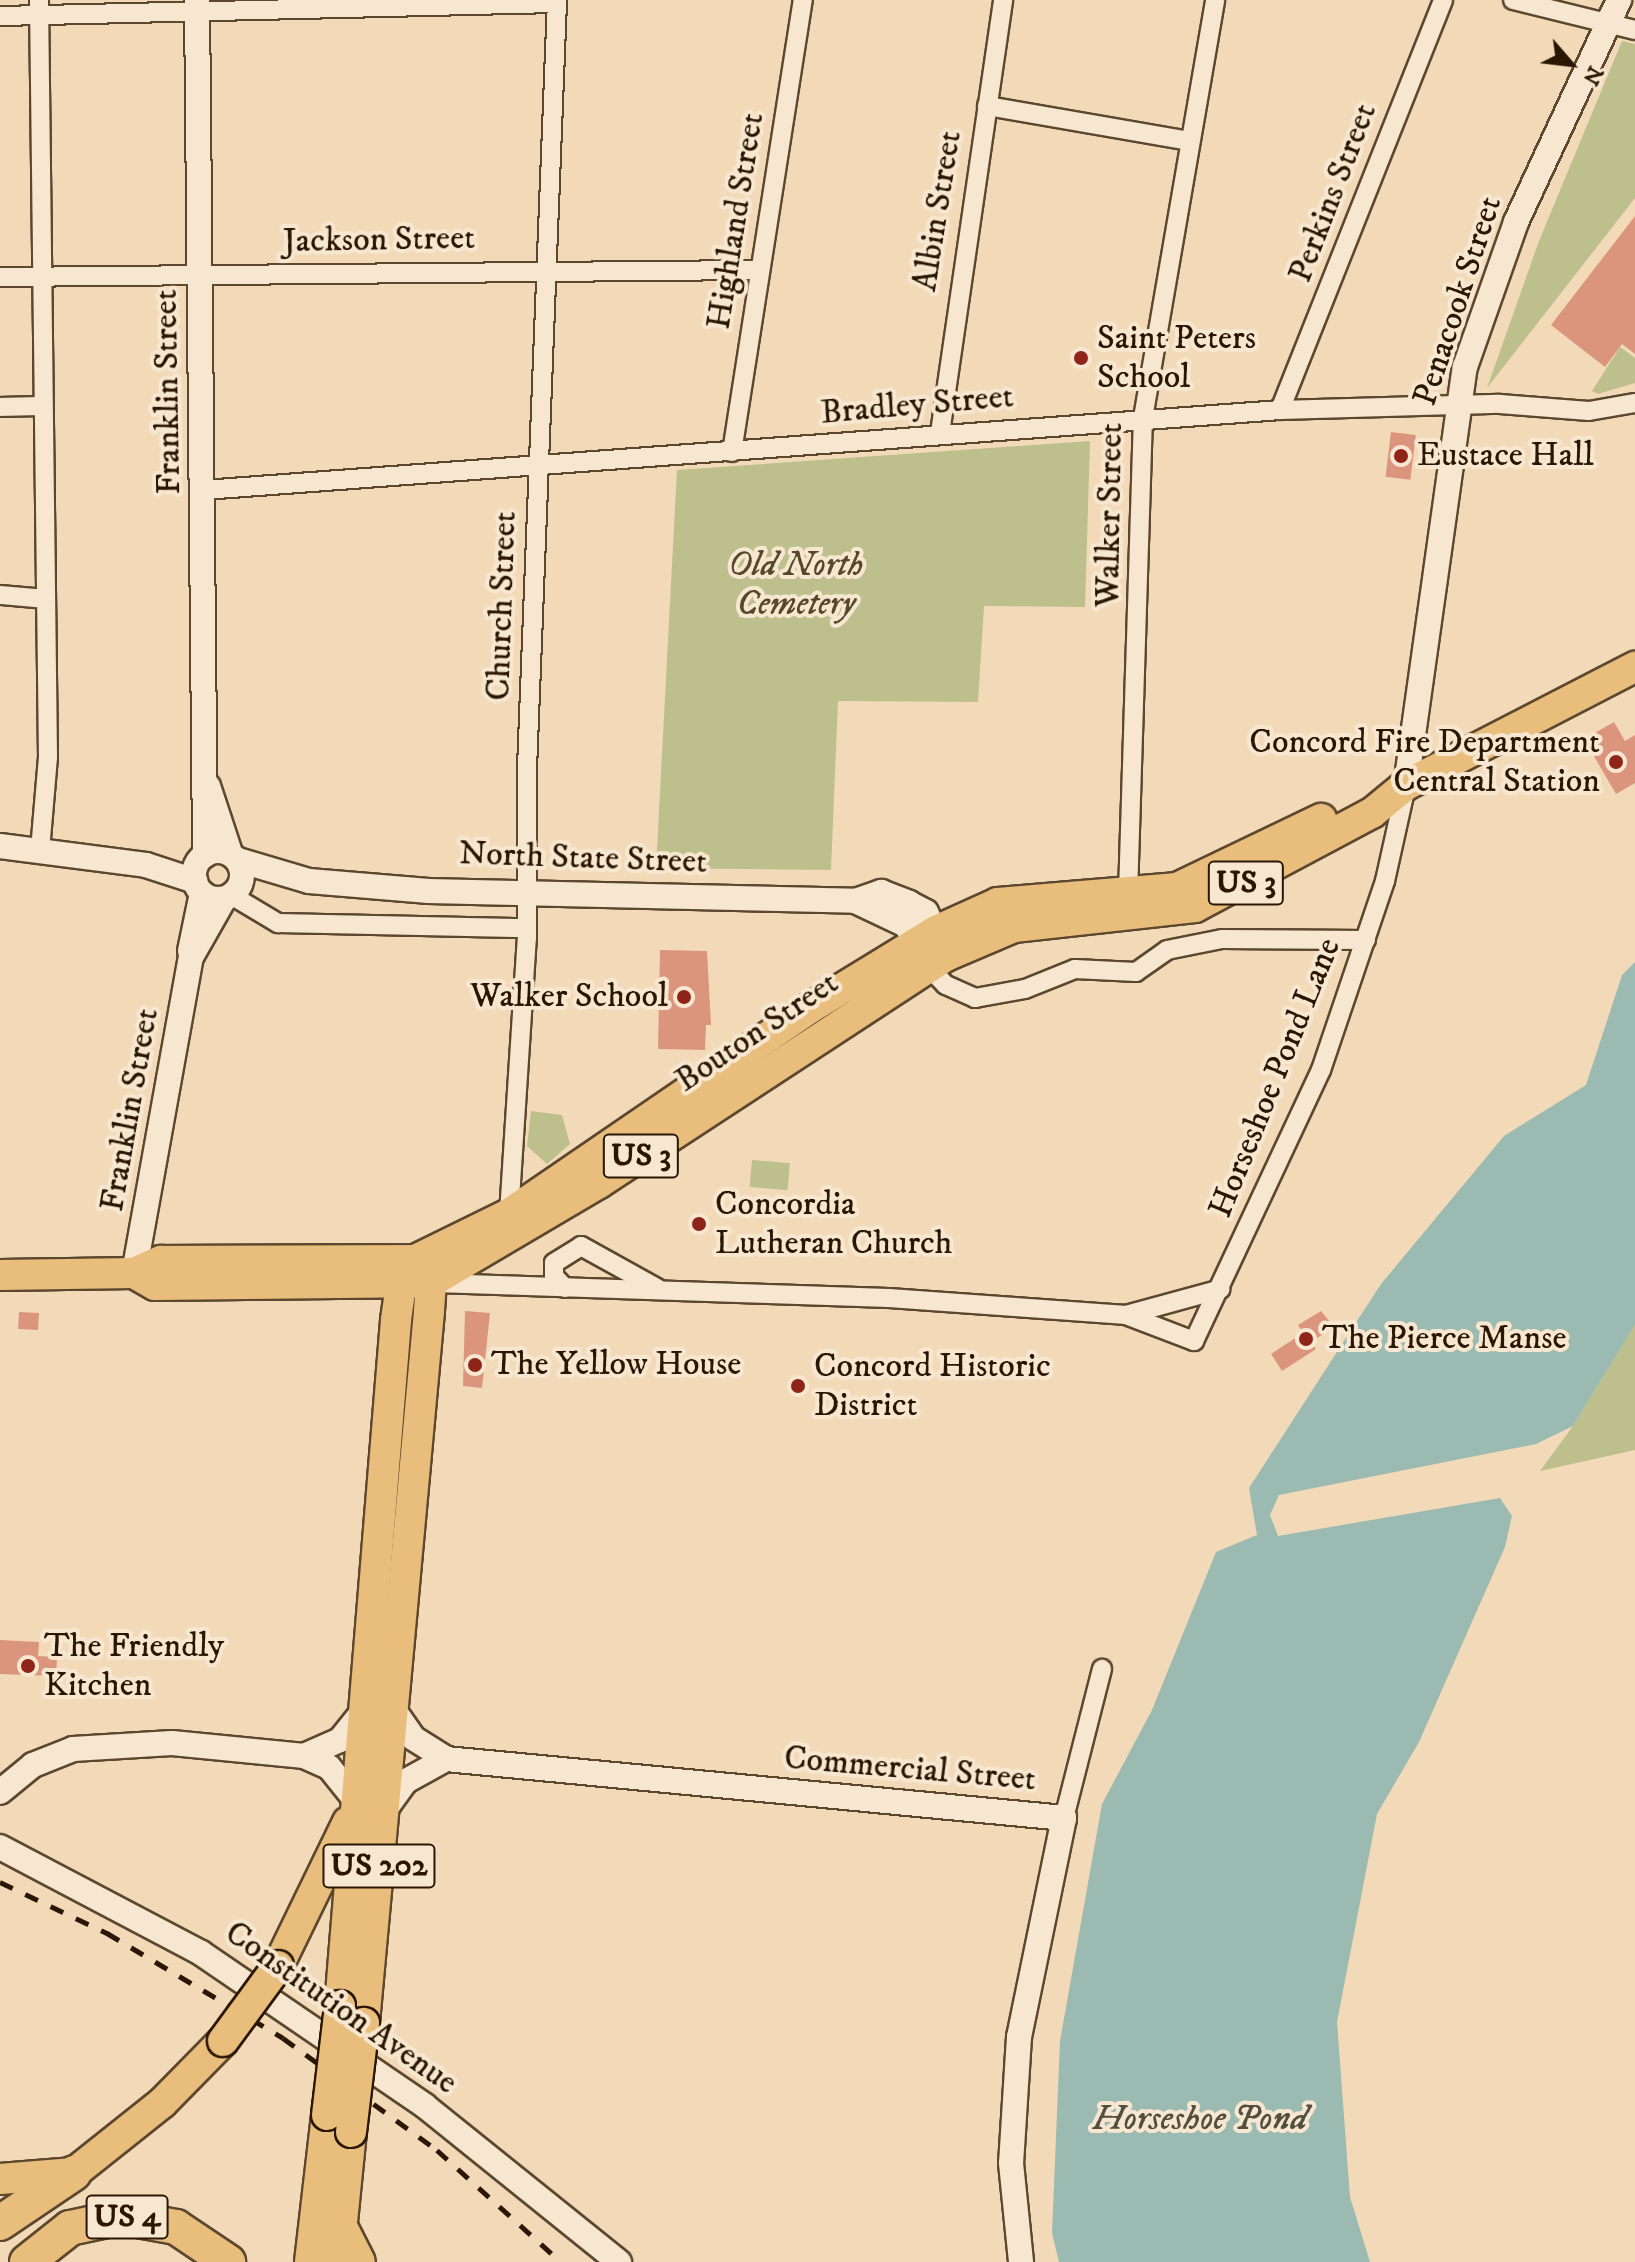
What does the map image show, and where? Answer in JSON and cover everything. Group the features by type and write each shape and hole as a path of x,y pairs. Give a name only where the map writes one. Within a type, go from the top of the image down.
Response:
{"highway":[{"path":"0,2223 74,2173"},
{"name":"US 4","path":"27,2262 70,2228 121,2217 176,2227 228,2262"},
{"path":"340,2246 358,2262"}],"main road":[{"name":"US 3","path":"932,948 1014,927 1195,907 1372,813 1406,785 1635,667"},
{"name":"US 3","path":"932,948 998,903 1177,888 1379,788 1406,785"},
{"name":"Bouton Street","path":"416,1276 509,1214 932,948"},
{"name":"Bouton Street","path":"416,1276 599,1183 932,948"},
{"name":"US 3","path":"0,1275 134,1273 155,1285 416,1276"},
{"name":"US 202","path":"340,2246 340,2006 370,1806 416,1276"},
{"name":"US 202","path":"310,2262 364,2023 370,1806"},
{"path":"0,2179 74,2173 162,2103 223,2041 278,1966 370,1806"}],"street":[{"name":"Highland Street","path":"732,452 803,0"},
{"name":"Albin Street","path":"940,433 1003,0"},
{"name":"Walker Street","path":"1128,894 1143,418 1215,0"},
{"name":"Perkins Street","path":"1280,410 1443,0"},
{"path":"1513,0 1635,30"},
{"name":"Penacook Street","path":"1406,785 1456,406 1516,222 1619,0"},
{"path":"0,16 39,8 556,2"},
{"name":"Church Street","path":"509,1214 527,928 539,465 549,270 556,2"},
{"name":"Franklin Street","path":"134,1273 191,957 214,881 207,784 197,6"},
{"path":"39,8 48,757 40,850"},
{"path":"987,106 1190,141"},
{"name":"Jackson Street","path":"0,277 760,270"},
{"name":"Bradley Street","path":"204,490 732,452 1143,418 1280,410 1456,406 1589,411 1635,403"},
{"path":"0,407 43,406"},
{"path":"0,595 46,599"},
{"name":"Franklin Street","path":"207,784 222,812 234,857 214,881"},
{"name":"Horseshoe Pond Lane","path":"1126,1315 1194,1341 1321,1070 1366,940 1406,785"},
{"name":"North State Street","path":"0,846 146,865 214,881 309,881 526,895 855,901 887,893 926,912 932,948"},
{"path":"234,857 214,881 278,923 527,928"},
{"name":"North State Street","path":"234,857 309,881"},
{"path":"932,948 961,990 989,996 1075,969 1136,972 1167,950 1222,939 1366,940"},
{"path":"565,1288 554,1276 554,1263 581,1246 659,1290"},
{"path":"416,1276 565,1288 659,1290 1126,1315 1221,1289"},
{"path":"1064,1818 1102,1669"},
{"path":"304,1756 340,1740 379,1709"},
{"name":"Commercial Street","path":"379,1709 413,1738 446,1759 1064,1818 1019,2037 1011,2163 1021,2262"},
{"path":"0,1792 52,1755 101,1745 172,1743 304,1756 329,1767 370,1806 446,1759"},
{"name":"Constitution Avenue","path":"0,1847 201,1953 425,2106 619,2262"}],"green space":[{"path":"1622,41 1635,44 1635,198 1487,388 1539,241"},
{"path":"1620,347 1635,358 1635,383 1598,394 1592,391"},
{"name":"Old North Cemetery","path":"1090,441 1085,607 984,606 978,702 838,701 831,870 656,868 677,470"},
{"path":"531,1111 562,1115 570,1144 547,1164 527,1146"},
{"path":"752,1160 790,1163 788,1190 750,1187"},
{"path":"1635,1325 1635,1450 1540,1471 1573,1426"}],"water":[{"name":"Horseshoe Pond","path":"1635,962 1635,1325 1573,1426 1536,1444 1279,1495 1270,1515 1278,1536 1500,1498 1512,1516 1505,1547 1419,1742 1377,1814 1337,2022 1350,2197 1370,2262 1059,2262 1052,2233 1060,2041 1102,1804 1152,1710 1216,1552 1257,1535 1249,1488 1381,1284 1504,1136 1586,1085 1622,975"}],"building":[{"path":"1635,216 1635,354 1622,344 1605,367 1551,325"},
{"name":"Eustace Hall","path":"1391,432 1416,435 1410,480 1386,477"},
{"name":"Concord Fire Department Central Station","path":"1614,722 1625,741 1635,735 1635,783 1616,794 1584,739"},
{"name":"Walker School","path":"660,950 707,951 711,1025 706,1025 705,1050 658,1049"},
{"name":"The Yellow House","path":"465,1311 490,1313 482,1388 463,1386"},
{"name":"The Pierce Manse","path":"1321,1311 1334,1327 1311,1342 1316,1349 1282,1371 1271,1354 1303,1333 1298,1325"},
{"path":"19,1312 39,1313 38,1330 18,1329"},
{"name":"The Friendly Kitchen","path":"0,1640 39,1642 38,1656 57,1657 56,1676 0,1674"}],"railway":[{"path":"0,1882 107,1933 283,2038 437,2150 561,2262"}],"place":[{"name":"Saint Peters School","path":"1081,358"},
{"name":"Eustace Hall","path":"1401,456"},
{"name":"Concord Fire Department Central Station","path":"1616,762"},
{"name":"Walker School","path":"684,997"},
{"name":"Concordia Lutheran Church","path":"699,1224"},
{"name":"The Pierce Manse","path":"1306,1339"},
{"name":"The Yellow House","path":"475,1365"},
{"name":"Concord Historic District","path":"798,1386"},
{"name":"The Friendly Kitchen","path":"28,1666"}]}
